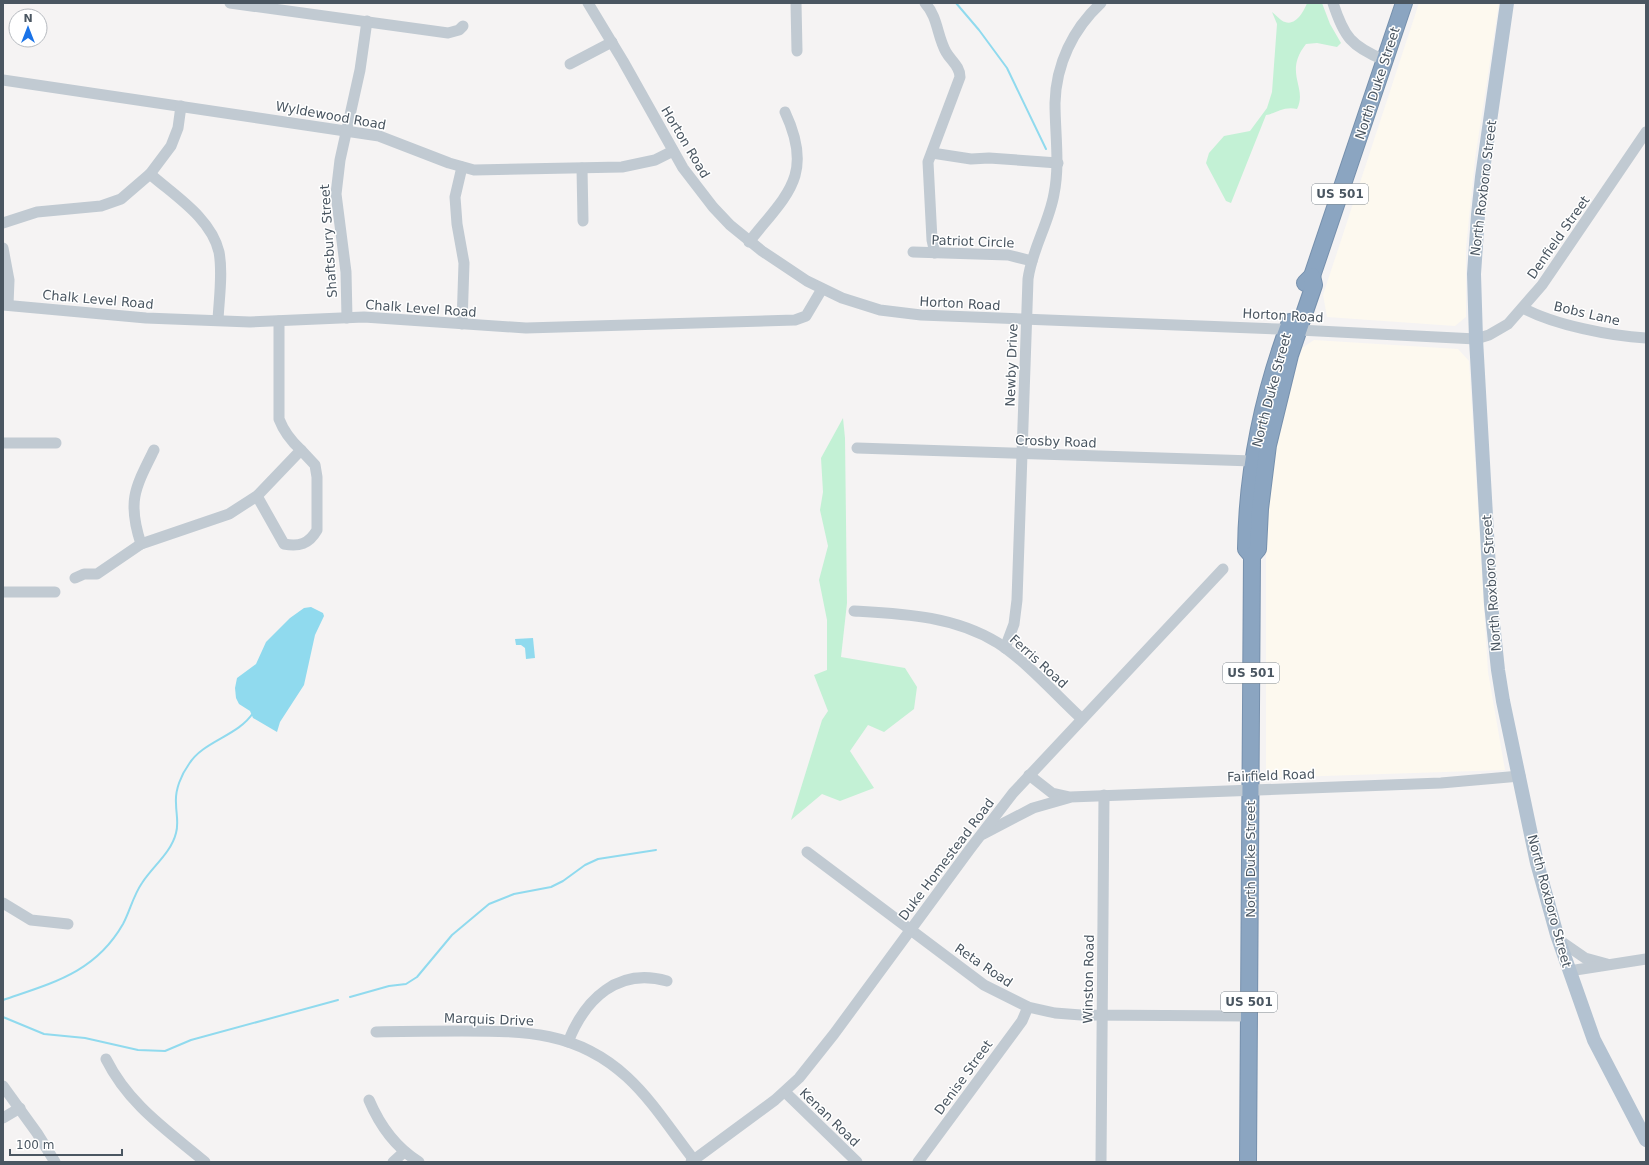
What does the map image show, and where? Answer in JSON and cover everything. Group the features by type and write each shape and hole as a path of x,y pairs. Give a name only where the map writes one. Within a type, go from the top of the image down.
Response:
{"highway":[{"name":"North Duke Street","path":"1248,1162 1252,556 1258,549 1260,509 1268,446 1304,284 1312,276 1404,3"},
{"name":"North Duke Street","path":"1252,556 1246,549 1246,542 1249,495 1259,425 1293,329"}],"main road":[{"name":"North Roxboro Street","path":"1507,3 1478,215 1474,274 1476,340 1495,641 1502,700 1520,776 1537,862 1569,971 1594,1040 1646,1140"}],"street":[{"path":"230,3 293,7 367,21 448,33 459,30 463,26"},
{"name":"Horton Road","path":"588,3 612,42 673,151 692,182 713,207 749,242 786,268 822,289 860,304 899,313 1026,320 1293,329 1476,340"},
{"path":"796,3 797,51"},
{"path":"925,3 935,19 946,52 960,72 960,77 927,167 932,240 935,253"},
{"path":"1333,3 1337,17 1350,40 1368,53 1384,60"},
{"name":"Newby Drive","path":"1005,648 1017,610 1028,279 1032,261 1054,196 1058,163 1055,104 1060,68 1074,36 1097,4"},
{"name":"Shaftsbury Street","path":"347,318 346,272 336,194 340,160 360,70 367,21"},
{"path":"570,64 612,42"},
{"name":"Wyldewood Road","path":"3,80 346,130 390,139 462,167 480,171 622,167 655,160 673,151"},
{"path":"3,224 42,211 108,205 128,194 150,174 167,152 174,140 178,128 181,106"},
{"path":"749,242 781,204 789,192 794,178 797,153 796,141 785,112"},
{"name":"Denfield Street","path":"1476,340 1489,336 1502,328 1523,308 1560,260 1646,132"},
{"path":"932,153 971,159 989,158 1058,163"},
{"path":"462,167 455,197 457,224 464,263 462,324"},
{"path":"582,168 583,221"},
{"path":"150,174 203,221 214,239 220,263 218,320"},
{"path":"3,248 9,280 6,305"},
{"name":"Patriot Circle","path":"913,252 1008,255 1032,261"},
{"name":"Chalk Level Road","path":"6,305 146,318 279,321 387,318 526,328 795,320 806,316 822,289"},
{"name":"Bobs Lane","path":"1523,308 1547,318 1582,328 1646,338"},
{"path":"257,496 284,544 301,545 308,543 313,537 317,530 317,477 314,464 291,440 282,428 279,419 279,321"},
{"path":"3,443 56,443"},
{"name":"Crosby Road","path":"857,448 1253,461"},
{"path":"141,544 134,522 133,505 137,484 154,450"},
{"path":"75,578 84,574 97,574 141,544 229,514 257,496 301,450"},
{"name":"Duke Homestead Road","path":"692,1161 785,1092 806,1069 834,1034 979,836 1029,776 1223,569"},
{"path":"3,592 55,592"},
{"name":"Ferris Road","path":"854,611 928,616 960,625 983,635 1005,648 1082,719"},
{"name":"Fairfield Road","path":"1029,776 1052,793 1070,797 1441,783 1520,776"},
{"name":"Winston Road","path":"1100,1162 1104,795"},
{"path":"979,836 1033,808 1070,797"},
{"name":"Reta Road","path":"808,852 984,985 1028,1007 1055,1013 1102,1016 1249,1016"},
{"path":"3,903 31,920 68,924"},
{"path":"1559,940 1585,958 1614,965"},
{"path":"1569,971 1646,959"},
{"path":"568,1042 579,1017 585,1008 608,988 636,978 649,977 666,981"},
{"name":"Denise Street","path":"918,1162 1022,1021 1028,1007"},
{"name":"Marquis Drive","path":"376,1032 524,1032 568,1042 596,1055 626,1077 643,1094 692,1161"},
{"path":"106,1059 119,1083 132,1100 205,1162"},
{"path":"3,1086 20,1108 55,1162"},
{"name":"Kenan Road","path":"785,1092 857,1162"},
{"path":"370,1100 381,1125 404,1152 419,1162"},
{"path":"3,1118 20,1108"},
{"path":"393,1162 404,1152"}],"shaded area":[{"path":"1419,3 1499,3 1475,159 1466,248 1466,317 1455,326 1327,317 1323,295"},
{"path":"1314,340 1458,349 1469,361 1488,672 1505,770 1266,778 1266,521 1275,452 1284,411 1302,348"}],"green space":[{"path":"1307,3 1322,3 1330,24 1341,43 1337,47 1317,43 1306,44 1299,54 1296,63 1296,72 1300,101 1297,109 1288,108 1266,115 1231,203 1226,201 1206,163 1209,153 1224,136 1250,131 1267,108 1272,92 1277,24 1272,12 1283,21 1289,23 1293,22 1302,14"},
{"path":"843,418 845,438 847,603 841,657 905,668 917,687 914,709 884,732 868,725 850,751 874,788 840,801 822,794 791,820 822,720 828,711 814,675 827,670 827,620 819,580 828,546 820,510 823,492 821,458"}],"water":[{"path":"311,607 323,613 324,616 315,635 304,685 280,722 277,732 253,718 250,711 239,704 236,698 235,688 237,678 256,664 266,642 290,618 304,608"},
{"path":"533,638 535,658 526,659 525,648 521,645 516,645 515,639"}],"waterway":[{"path":"956,3 979,30 1007,68 1046,149"},
{"path":"3,1000 38,988 71,974 86,965 112,941 123,924 139,888 174,840 177,826 176,793 186,768 195,756 211,744 239,727 247,721 253,713"},
{"path":"350,997 389,986 406,984 417,977 452,935 489,904 514,894 551,887 563,881 585,865 598,859 656,850"},
{"path":"3,1017 44,1034 85,1038 138,1050 165,1051 191,1040 338,1000"}]}
